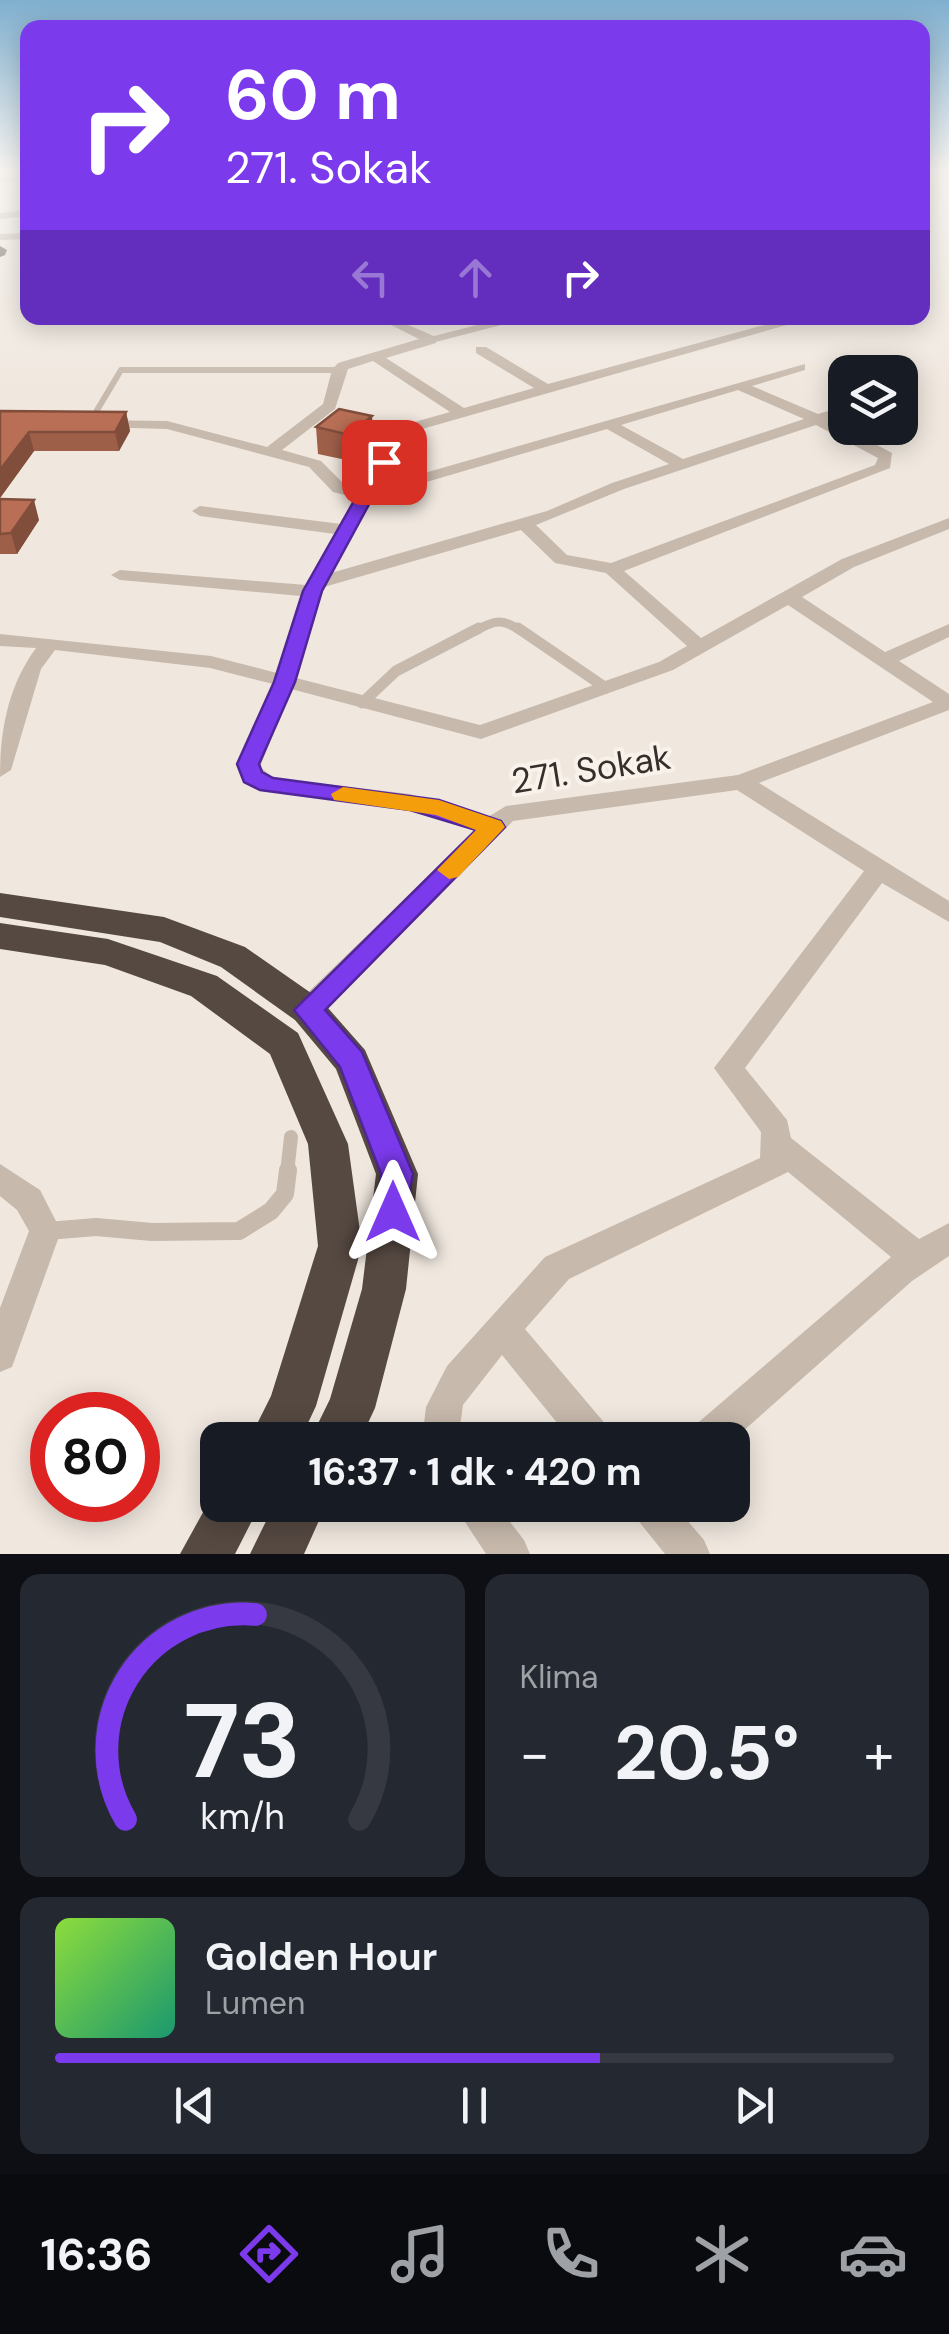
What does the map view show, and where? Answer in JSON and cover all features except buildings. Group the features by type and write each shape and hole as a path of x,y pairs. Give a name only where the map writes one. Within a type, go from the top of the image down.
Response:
{"highway":[{"path":"0,905 164,930 233,957 308,1010 352,1061 397,1174 384,1289 351,1408 344,1422"},
{"path":"0,936 108,952 204,986 285,1044 328,1144 340,1246 292,1406 283,1422"},
{"path":"206,1554 225,1522"},
{"path":"276,1554 292,1522"}],"street":[{"path":"398,325 431,340"},
{"path":"493,827 439,808 259,782 248,764 284,682 315,587 346,530 402,430 771,325"},
{"path":"270,452 330,406 339,370 372,355 431,340"},
{"path":"481,350 544,388"},
{"path":"372,355 460,412"},
{"path":"72,418 167,425 315,464 339,489 366,495 612,426 800,367"},
{"path":"612,569 882,468 886,456 817,419 741,386"},
{"path":"120,575 315,587 524,524 828,415"},
{"path":"612,426 684,465"},
{"path":"200,511 346,530"},
{"path":"0,640 211,662 481,732 666,666 848,562 949,523"},
{"path":"524,524 560,558 612,569 698,648"},
{"path":"788,596 949,703"},
{"path":"884,660 949,630"},
{"path":"0,770 31,669 50,643"},
{"name":"271. Sokak","path":"308,1010 506,814 741,782 949,703"},
{"path":"741,782 949,913"},
{"path":"440,1422 448,1392 557,1268 775,1166 776,1129 728,1068 879,869"},
{"path":"776,1144 917,1258"},
{"path":"0,1178 25,1195 40,1213 46,1231 0,1354"},
{"path":"727,1422 917,1258 949,1238"},
{"path":"504,1329 581,1422"},
{"path":"485,1522 510,1554"},
{"path":"663,1522 690,1554"}],"lane":[{"path":"431,340 489,325"},
{"path":"90,422 121,370 339,370"},
{"path":"362,703 396,671 496,620 505,620 606,688"},
{"path":"46,1231 96,1227 152,1232 239,1231 271,1211 285,1194 291,1137"}],"slow traffic":[{"path":"343,794 439,808 493,827 449,870"}],"route":[{"path":"384,462 312,591 284,682 248,764 252,776 268,785 410,802 493,827 308,1010 352,1061 397,1174 393,1212"}]}
